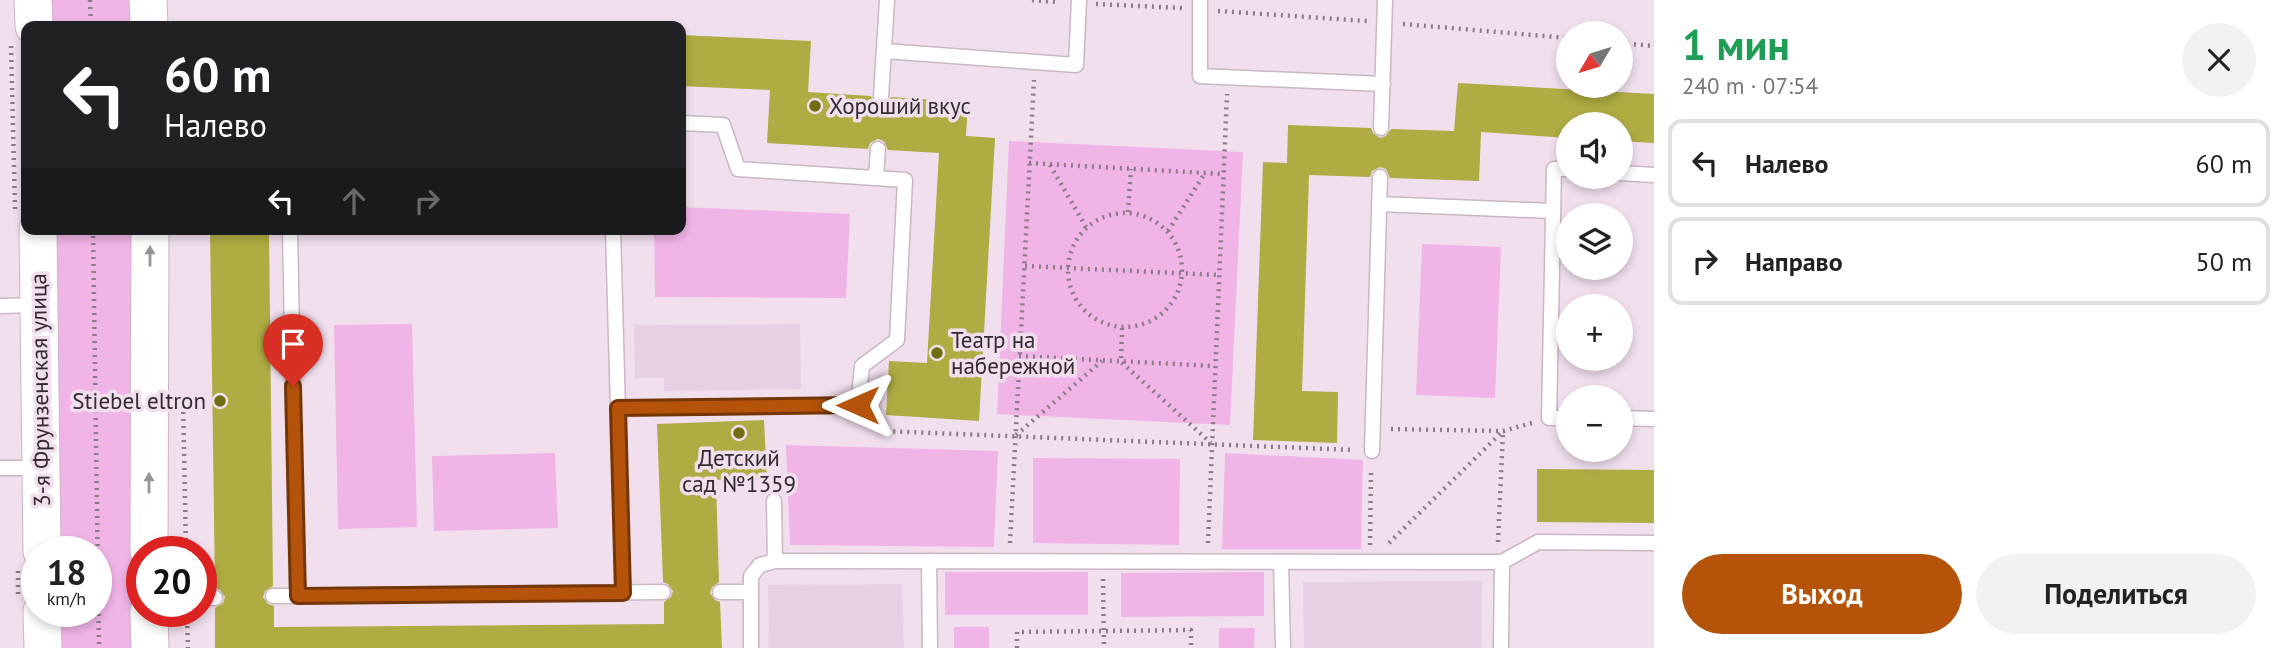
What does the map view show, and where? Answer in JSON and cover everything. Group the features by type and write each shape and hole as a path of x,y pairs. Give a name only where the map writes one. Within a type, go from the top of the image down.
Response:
{"street":[{"path":"33,0 34,21"},
{"path":"148,0 149,21"},
{"name":"3-я Фрунзенская улица","path":"38,235 42,536"},
{"path":"149,536 150,235"},
{"path":"42,627 43,648"},
{"path":"149,627 150,648"}],"lane":[{"path":"881,97 887,0"},
{"path":"1381,128 1385,0"},
{"path":"884,51 1076,65 1079,1"},
{"path":"1200,5 1200,76 1383,84"},
{"path":"618,408 858,405 862,366 897,340 905,180 738,169 723,125 686,123"},
{"path":"876,178 878,149"},
{"path":"1556,169 1549,418 1556,418"},
{"path":"1633,174 1654,175"},
{"path":"1371,451 1380,177"},
{"path":"1379,204 1553,211"},
{"path":"290,235 298,596"},
{"path":"613,235 623,593"},
{"path":"0,306 39,305"},
{"path":"1633,418 1654,419"},
{"path":"0,468 41,468"},
{"path":"774,501 775,561"},
{"path":"751,648 751,576 760,565 775,561 1499,562 1538,542 1654,543"},
{"path":"929,561 930,648"},
{"path":"1281,562 1283,648"},
{"path":"1499,562 1501,648"},
{"path":"273,596 663,592"},
{"path":"720,592 750,592"}],"path":[{"path":"90,0 91,21"},
{"path":"1032,0 1200,5 1556,37"},
{"path":"1633,44 1654,46"},
{"path":"1009,561 1034,62"},
{"path":"1207,562 1227,77"},
{"path":"1029,163 1223,174"},
{"path":"1050,165 1086,228"},
{"path":"1128,212 1131,169"},
{"path":"1168,231 1205,173"},
{"path":"1128,212 1149,218 1168,231 1179,251 1183,273 1178,295 1164,313 1145,325 1122,328 1101,323 1083,309 1071,290 1067,268 1073,246 1086,228 1105,216 1128,212"},
{"path":"93,235 99,648"},
{"path":"1025,266 1219,275"},
{"path":"1121,362 1122,328"},
{"path":"1019,356 1215,366"},
{"path":"1015,436 1102,360"},
{"path":"1121,362 1212,443"},
{"path":"858,405 883,431 1371,451 1369,562"},
{"path":"1373,429 1503,431 1549,418"},
{"path":"1369,562 1503,431"},
{"path":"1499,562 1503,431"},
{"path":"1103,561 1104,648"},
{"path":"187,627 188,648"},
{"path":"1017,648 1017,632 1191,629 1191,648"}],"shaded area":[{"path":"50,0 132,0 133,21 50,21"},
{"path":"1009,141 1243,152 1230,425 997,414"},
{"path":"686,207 850,214 846,298 655,297 654,235 686,235"},
{"path":"52,235 133,235 134,536 126,536 126,627 135,627 135,648 57,648 56,627 112,627 112,536 56,536"},
{"path":"1422,244 1501,247 1495,398 1416,395"},
{"path":"412,324 417,527 338,529 334,325"},
{"path":"800,324 801,389 664,391 664,378 635,378 634,325"},
{"path":"786,445 998,451 994,547 790,545"},
{"path":"555,453 558,528 434,531 432,456"},
{"path":"1225,453 1363,460 1361,549 1222,549"},
{"path":"1033,458 1180,459 1179,545 1033,543"},
{"path":"945,572 1088,572 1088,615 945,615"},
{"path":"1264,572 1264,616 1121,617 1121,573"},
{"path":"1482,581 1481,648 1304,648 1303,582"},
{"path":"902,584 904,648 769,648 768,585"},
{"path":"954,627 989,627 989,648 954,648"},
{"path":"1219,628 1255,628 1254,648 1219,648"}],"building":[{"path":"686,35 811,41 808,92 871,96 875,105 881,107 889,103 891,97 968,102 966,136 995,138 979,421 886,415 889,361 927,363 939,153 888,150 884,141 878,139 870,143 868,149 767,143 770,90 686,86"},
{"path":"1458,83 1556,88 1556,98 1633,98 1633,93 1654,94 1654,143 1633,142 1633,112 1556,112 1556,137 1481,132 1479,181 1390,178 1386,169 1380,167 1372,171 1370,177 1309,175 1302,391 1338,392 1337,443 1253,440 1263,162 1287,163 1288,125 1371,128 1380,138 1386,136 1391,129 1454,131"},
{"path":"210,235 269,235 273,586 265,591 263,597 268,604 274,606 274,627 664,624 664,602 671,597 673,591 663,582 657,424 764,420 767,478 716,480 719,582 712,587 710,593 720,602 722,648 215,648 217,607 223,603 225,597 217,589 217,536 214,536"},
{"path":"1537,469 1654,470 1654,523 1537,522"}],"place":[{"name":"Хороший вкус","path":"815,106"},
{"name":"Театр на набережной","path":"937,353"},
{"name":"Stiebel eltron","path":"220,401"},
{"name":"Детский сад №1359","path":"739,433"}],"route":[{"path":"293,386 298,596 623,593 618,408 858,405"}]}
